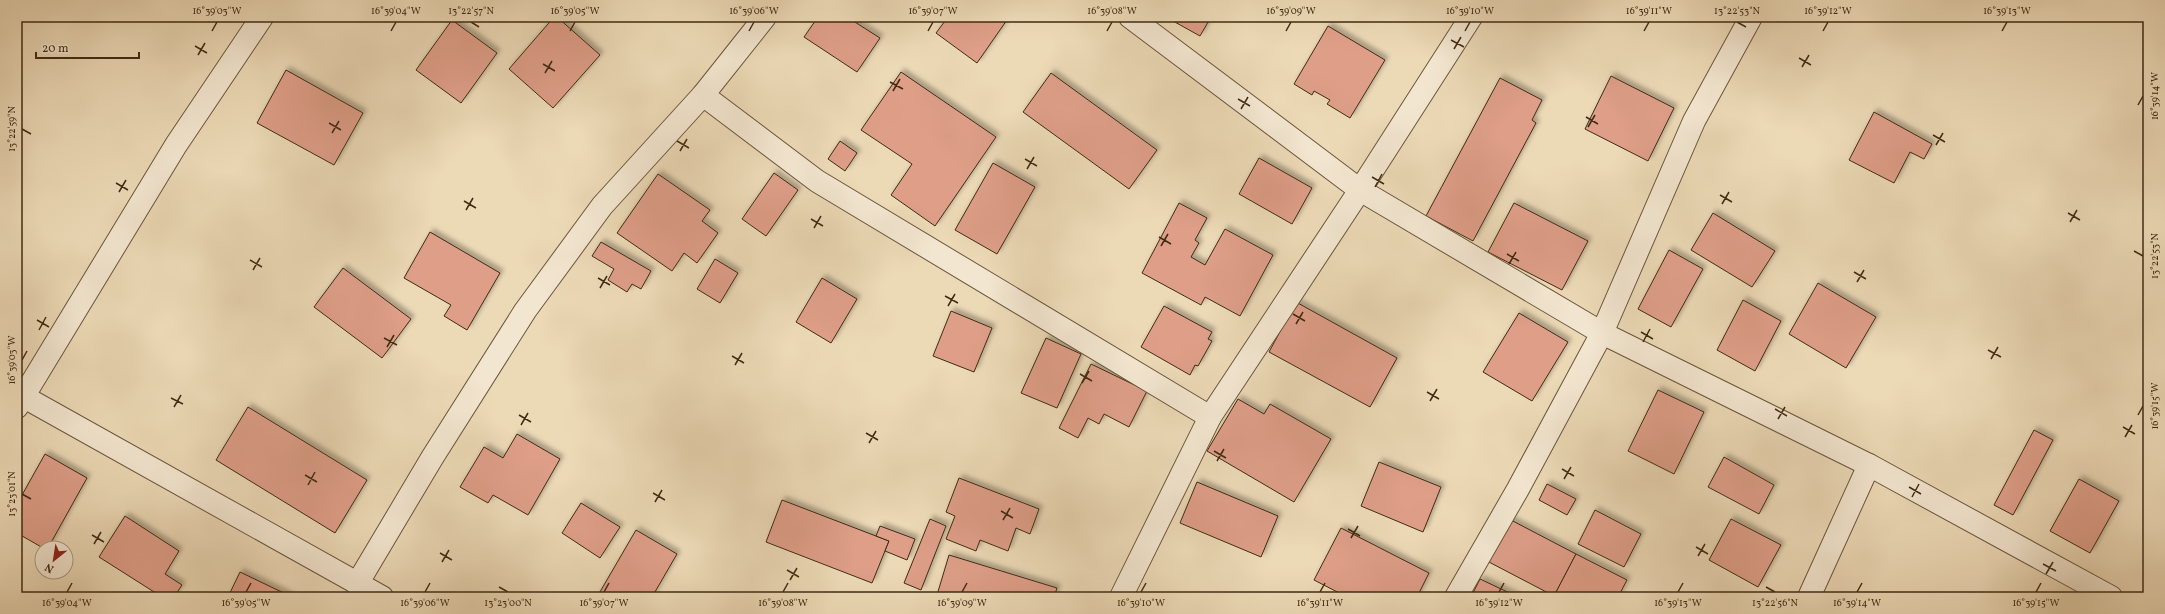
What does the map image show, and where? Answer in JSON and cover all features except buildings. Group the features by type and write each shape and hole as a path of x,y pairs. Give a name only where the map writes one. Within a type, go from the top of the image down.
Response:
{"street":[{"path":"262,17 176,145 19,399 382,597"},
{"path":"357,584 432,458 525,311 602,206 703,95 765,17"},
{"path":"1130,17 1360,190 1602,333 1869,465 2111,597"},
{"path":"1121,597 1210,417 1360,190 1471,17"},
{"path":"1456,597 1518,489 1602,333 1694,121 1751,17"},
{"path":"703,95 817,181 1210,417"},
{"path":"1808,597 1869,465"}]}
